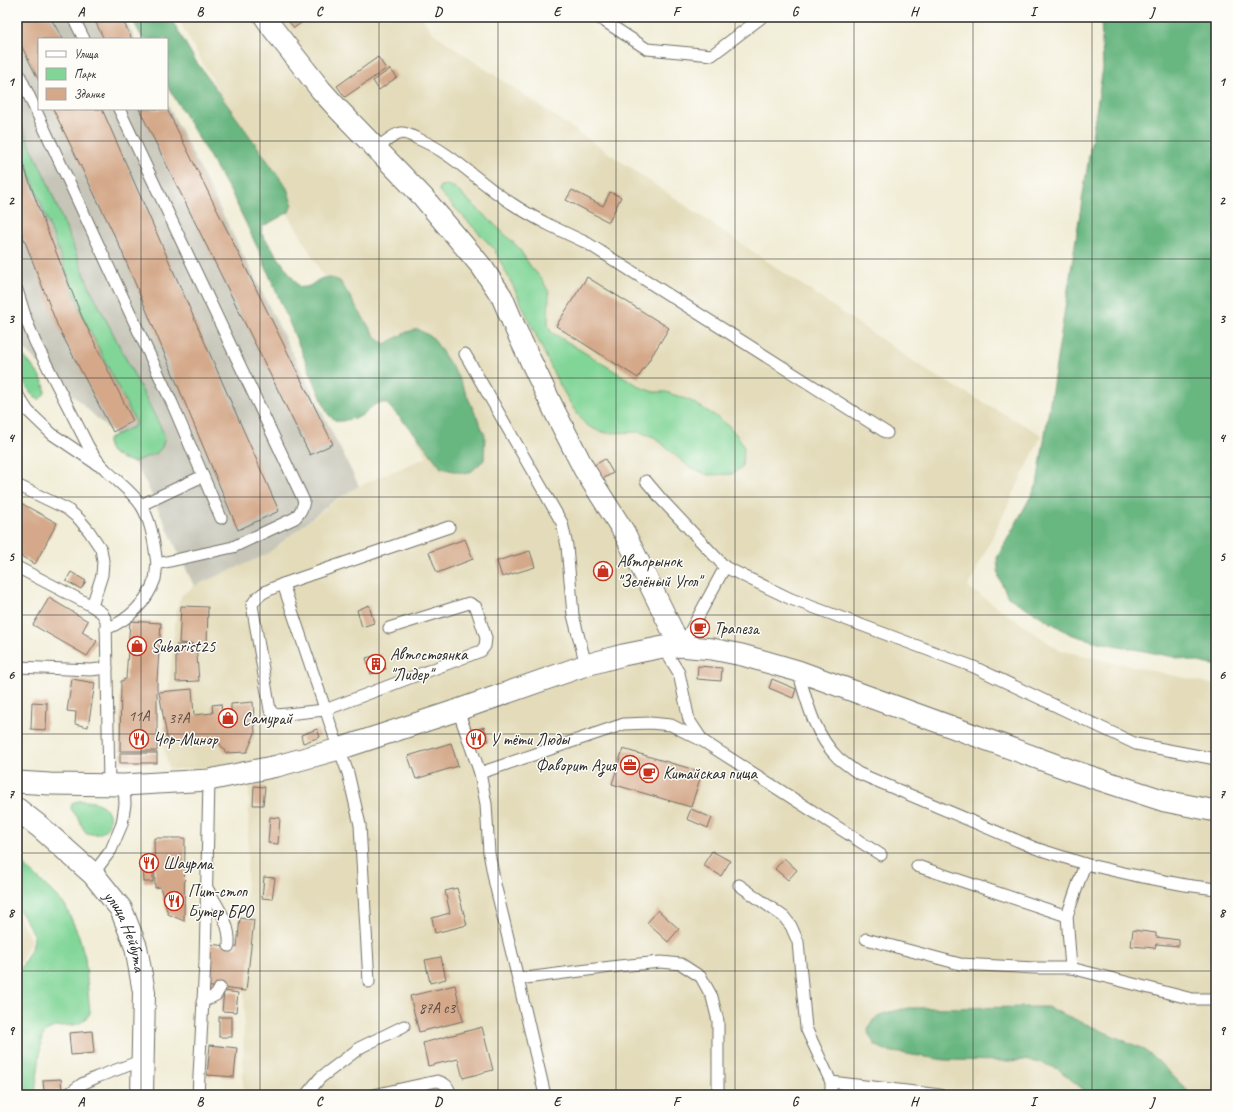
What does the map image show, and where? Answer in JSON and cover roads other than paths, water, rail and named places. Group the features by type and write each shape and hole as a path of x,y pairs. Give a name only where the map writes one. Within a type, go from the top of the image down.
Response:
{"main road":[{"name":"улица Нейбута","path":"17,809 40,827 93,874 121,909 136,947 144,992 142,1095"}],"street":[{"path":"265,17 321,90 428,203 482,267 502,297 561,425 584,469 624,532 672,647"},
{"path":"17,782 116,785 209,780 277,766 339,749 458,710 586,665 624,655 672,647 712,649 742,655 798,671 1073,771 1165,801 1216,811"}],"lane":[{"path":"73,17 84,38"},
{"path":"598,17 647,49 712,55 762,17"},
{"path":"17,70 172,403 222,518"},
{"path":"119,110 304,501 304,507 295,518 233,547 157,564"},
{"path":"376,149 395,135 402,133 424,140 443,152 511,203 544,223 587,242 887,433"},
{"path":"17,290 35,342 88,447 104,469"},
{"path":"465,354 562,524 567,546 573,616 586,665"},
{"path":"17,394 28,411 52,434 104,469 121,483 140,505 152,531 157,564 155,578 147,596 124,620 106,629"},
{"path":"140,505 204,476"},
{"path":"646,481 725,567 791,599 974,667 1136,744 1216,759"},
{"path":"17,485 67,509 90,530 101,549 103,560 102,575 92,606"},
{"path":"389,628 469,602 476,607 486,638 485,646 481,651 325,710 277,714 270,710 252,604 256,598 261,594 283,584 449,527"},
{"path":"17,567 92,606 102,613 106,620 107,668 116,785 125,804 122,824 111,850 93,874"},
{"path":"703,741 689,720 672,647 686,639 725,567"},
{"path":"283,584 348,774 360,825 369,982"},
{"path":"17,667 91,670 107,668"},
{"path":"798,671 814,724 826,744 838,758 858,773 1034,848 1085,864 1184,885 1216,889"},
{"path":"458,710 480,773 486,804 490,860 545,1095"},
{"path":"480,773 624,724 650,723 671,725 703,741 881,855"},
{"path":"198,1095 205,962 209,780"},
{"path":"1071,968 1067,916 1085,864"},
{"path":"917,866 1067,916"},
{"path":"739,885 784,917 791,926 798,942 806,1028 831,1082 831,1095"},
{"path":"207,888 228,928 229,946"},
{"path":"866,939 960,964 1035,968 1071,968 1192,999 1216,999"},
{"path":"518,978 633,964 661,962 681,964 701,977 712,997 718,1021 718,1095"},
{"path":"202,1002 216,995 220,988"},
{"path":"306,1095 320,1078 361,1047 404,1026"},
{"path":"67,1095 81,1090 108,1072 143,1060"},
{"path":"373,1095 437,1081 444,1083 449,1088 451,1095"},
{"path":"831,1082 940,1095"}],"place":[{"name":"Авторынок \"Зелёный Угол\"","path":"603,571"},
{"name":"Трапеза","path":"700,628"},
{"name":"Subarist25","path":"137,646"},
{"name":"Автостоянка \"Лидер\"","path":"376,664"},
{"name":"Самурай","path":"228,718"},
{"name":"Чор-Минор","path":"139,739"},
{"name":"У тёти Люды","path":"476,739"},
{"name":"Фаворит Азия","path":"630,765"},
{"name":"Китайская пища","path":"649,773"},
{"name":"Шаурма","path":"149,863"},
{"name":"Пит-стоп Бутер БРО","path":"174,901"}]}
